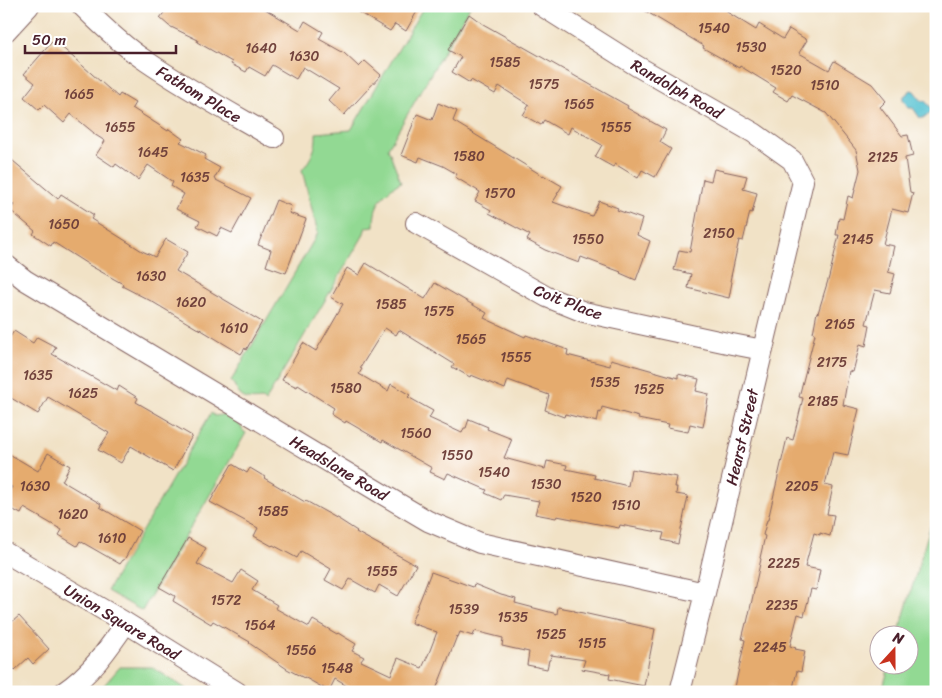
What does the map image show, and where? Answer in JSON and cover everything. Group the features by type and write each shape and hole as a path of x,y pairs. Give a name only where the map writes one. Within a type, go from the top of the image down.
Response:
{"street":[{"path":"6,31 29,6"},
{"name":"Fathom Place","path":"82,6 108,32 145,60 274,138"},
{"name":"Randolph Road","path":"542,6 637,66 754,133 792,160 804,181"},
{"name":"Hearst Street","path":"680,692 804,181"},
{"name":"Coit Place","path":"416,223 547,297 584,312 763,350"},
{"name":"Headslane Road","path":"6,265 25,280 428,521 480,543 705,593"},
{"name":"Union Square Road","path":"6,553 126,623 237,692"},
{"path":"64,692 85,676 98,662 126,623"}],"green space":[{"path":"424,6 470,6 388,148 401,182 389,190 380,200 374,218 374,226 366,227 363,236 265,402 262,399 252,400 245,398 240,395 231,381 318,233 302,170 313,153 316,144 316,133 351,130"},
{"path":"211,413 215,416 227,414 238,421 246,433 142,611 107,591"},
{"path":"936,507 936,692 882,692 886,676 920,676 920,626 901,626"},
{"path":"120,667 152,667 191,692 98,692"}],"water":[{"path":"911,90 932,109 923,118 920,118 913,108 909,108 903,100 903,97"}],"building":[{"path":"169,6 260,6 300,30 305,21 323,32 319,39 344,53 359,67 365,61 381,75 344,115 329,101 339,89 303,67 296,79 272,65 265,76 249,67 246,72 197,42 198,40 169,26 160,18"},
{"path":"348,6 420,6 406,31 395,24 390,31"},
{"path":"637,6 730,6 727,12 756,30 759,24 783,39 789,29 807,40 799,53 829,70 834,61 872,84 886,101 880,107 902,136 908,135 913,156 905,158 910,192 913,193 908,213 892,209 883,244 894,246 888,272 895,274 890,293 875,290 866,324 870,325 866,346 860,344 853,372 849,371 843,405 859,409 848,455 833,452 825,485 833,487 827,514 834,515 830,536 814,533 805,567 820,570 816,590 811,589 804,616 798,614 790,646 805,651 801,672 797,671 792,692 734,692 745,640 742,639 761,559 765,536 763,535 787,438 793,440 803,398 799,397 815,334 813,333 817,312 829,277 839,235 836,235 839,218 843,219 848,196 853,198 860,170 856,150 826,113 792,95 788,101 773,92 776,88 740,66 739,68 703,48 704,46"},
{"path":"469,14 483,24 628,106 627,108 666,130 660,142 671,149 655,177 642,170 638,178 615,164 613,167 595,157 602,145 571,127 568,134 544,120 541,125 523,115 529,105 499,86 495,94 471,80 470,83 452,72 461,57 448,50"},
{"path":"52,42 55,45 57,43 118,97 120,94 135,103 132,108 168,131 169,129 183,139 180,142 206,155 204,159 220,168 214,179 251,198 232,233 221,228 217,236 197,226 200,221 176,209 184,194 171,186 173,182 148,165 138,180 116,164 114,167 96,155 105,141 71,114 64,123 44,105 39,110 24,97 35,83 24,74"},
{"path":"438,103 457,111 453,121 562,186 553,202 592,216 599,201 642,219 637,235 650,241 636,280 621,272 581,257 579,263 545,250 527,240 530,235 489,213 491,210 475,201 480,192 455,177 457,174 420,157 418,162 401,155 417,114 432,120"},
{"path":"6,155 58,199 61,194 94,215 91,219 142,251 155,257 166,239 188,252 176,271 262,322 246,350 245,348 241,354 122,286 123,284 53,242 51,246 33,234 35,231 10,210 14,205 6,198"},
{"path":"714,169 747,176 743,189 757,193 743,241 739,240 730,281 732,282 729,298 688,288 691,274 674,270 679,250 690,252 703,179 711,181"},
{"path":"276,200 291,206 289,213 306,219 286,273 266,266 271,250 258,245"},
{"path":"366,263 425,299 435,283 487,313 484,318 525,337 526,335 568,350 567,355 610,366 611,359 678,378 678,374 699,379 696,391 709,394 703,427 690,424 688,432 667,428 668,425 638,419 639,417 602,407 597,422 565,414 564,417 545,410 549,395 508,380 505,389 471,375 470,377 452,367 454,364 399,330 396,335 385,328 360,368 362,369 359,374 388,391 391,384 410,395 408,397 433,411 429,418 462,433 469,419 512,439 504,458 545,469 547,461 567,465 566,469 595,475 594,478 628,486 631,469 677,477 676,494 688,496 678,544 662,540 664,533 620,525 619,528 557,516 556,518 535,514 539,501 504,495 501,500 485,493 487,490 448,473 445,479 430,472 432,468 383,440 382,442 346,421 345,423 331,414 334,408 298,385 297,387 282,380 303,343 316,351 343,304 331,297 347,268 359,275"},
{"path":"14,331 33,343 37,337 56,347 52,354 117,391 119,386 138,398 136,402 192,436 173,471 131,446 121,463 98,450 109,433 48,397 38,414 6,395 6,343"},
{"path":"6,452 38,471 48,453 70,466 62,481 101,504 100,507 140,531 124,560 120,564 80,541 77,546 59,535 62,530 24,508 21,514 6,506 6,496 12,487 6,484"},
{"path":"232,464 247,473 250,468 305,502 340,520 356,532 416,565 398,596 379,585 375,593 350,579 343,590 325,580 331,569 301,551 297,558 272,546 254,536 258,528 210,502"},
{"path":"188,538 206,548 197,564 233,583 241,570 258,581 252,590 277,605 275,608 309,627 313,620 338,633 356,644 352,651 364,657 361,661 391,675 398,658 422,668 429,653 437,632 411,623 431,572 473,587 474,584 516,599 515,603 557,614 558,607 655,629 644,686 609,679 610,674 582,669 585,660 551,655 547,669 527,665 529,652 502,646 503,638 475,631 473,636 460,632 457,636 435,692 357,692 335,679 329,691 287,669 250,642 213,621 211,624 173,601 175,596 159,587"},
{"path":"19,616 49,649 33,664 28,658 15,670 6,661 6,627"}]}
